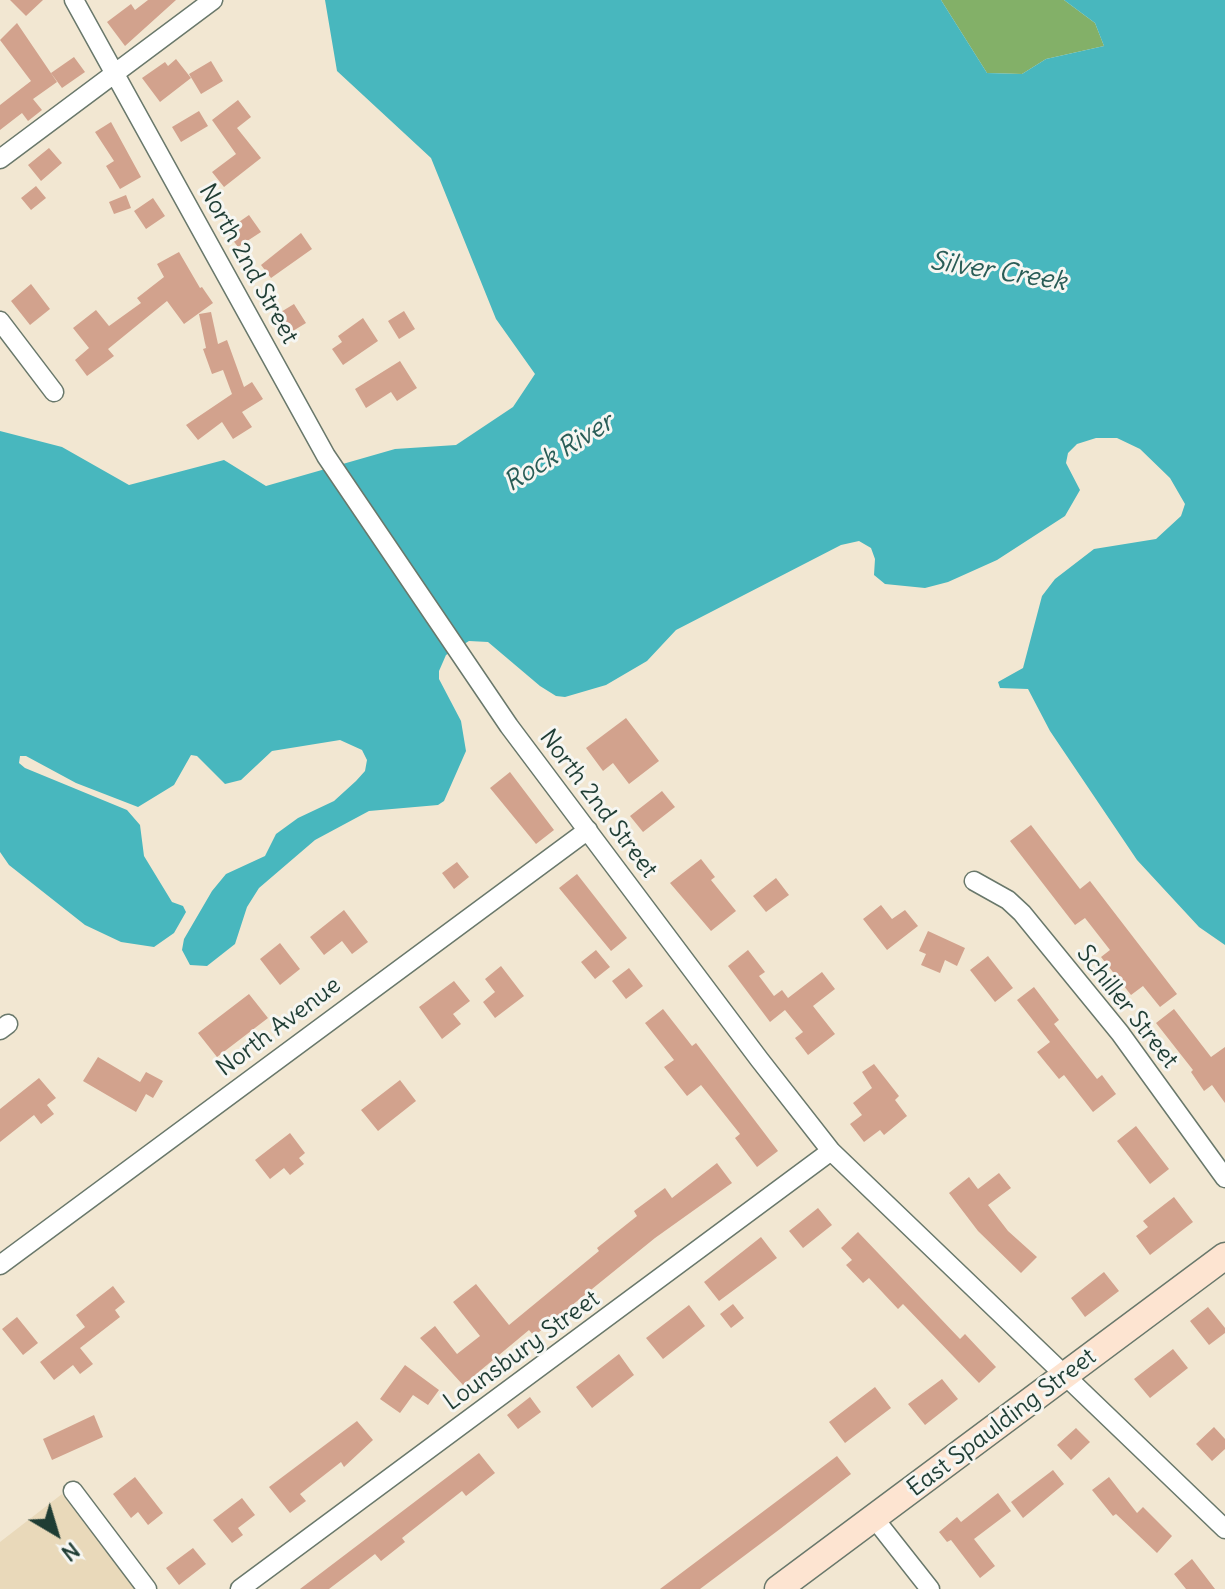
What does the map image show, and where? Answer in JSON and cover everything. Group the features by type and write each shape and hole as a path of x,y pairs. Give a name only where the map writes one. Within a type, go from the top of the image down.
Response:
{"street":[{"name":"North 2nd Street","path":"74,0 326,456 468,665 588,830 831,1151 1225,1529"},
{"path":"0,159 213,0"},
{"path":"0,321 54,392"},
{"name":"North Avenue","path":"0,1265 588,830"},
{"name":"Schiller Street","path":"974,881 1008,900 1022,913 1120,1033 1225,1178"},
{"name":"Lounsbury Street","path":"240,1589 831,1151"},
{"name":"East Spaulding Street","path":"778,1589 1225,1256"},
{"path":"73,1491 147,1589"},
{"path":"874,1518 930,1589"}],"shaded area":[{"path":"62,1494 135,1589 0,1589 0,1542"}],"green space":[{"path":"941,0 1064,0 1095,23 1104,46 1046,59 1022,74 987,73"}],"water":[{"path":"325,0 941,0 987,73 1022,74 1046,59 1104,46 1095,23 1064,0 1225,0 1225,945 1199,927 1137,860 1050,731 1028,689 1000,688 998,682 1023,668 1042,596 1055,579 1094,549 1156,539 1181,516 1185,504 1170,478 1140,449 1117,438 1096,438 1077,444 1068,453 1066,463 1080,490 1065,516 997,560 948,582 925,588 885,584 874,575 875,559 871,548 859,541 841,545 676,630 647,661 606,685 565,697 556,696 540,686 488,642 469,641 446,655 439,671 439,679 461,721 466,751 444,801 438,805 369,811 315,840 259,888 247,907 235,944 207,966 190,965 182,950 184,939 212,891 226,874 265,856 276,834 298,818 334,801 356,781 365,771 367,760 362,750 340,740 272,751 241,780 225,784 197,756 191,755 174,785 138,807 76,783 26,756 20,756 19,763 25,768 127,810 140,825 144,856 172,902 183,906 186,912 174,933 154,947 121,942 85,925 9,865 0,852 0,431 62,447 129,485 224,460 266,486 395,449 456,445 513,407 535,374 496,319 431,158 337,71"}],"building":[{"path":"10,0 43,0 26,16"},
{"path":"148,0 176,0 125,46 107,22 131,4 135,10"},
{"path":"17,23 57,82 33,99 42,110 28,121 22,113 0,130 0,105 31,81 0,40"},
{"path":"74,57 85,72 62,88 51,73"},
{"path":"176,59 191,78 160,102 142,78 165,62 168,66"},
{"path":"211,61 223,81 201,94 189,74"},
{"path":"238,100 251,117 237,128 261,158 224,187 212,172 236,154 212,120"},
{"path":"199,111 208,126 181,142 172,127"},
{"path":"111,122 141,177 120,189 106,166 114,161 95,132"},
{"path":"49,148 62,163 41,181 28,165"},
{"path":"36,186 46,198 31,210 21,198"},
{"path":"126,195 131,208 114,214 109,202"},
{"path":"153,198 165,216 146,229 134,211"},
{"path":"249,215 261,232 238,247 226,231"},
{"path":"301,233 312,249 271,278 261,265"},
{"path":"179,252 200,288 213,303 184,324 167,301 108,349 114,356 87,376 75,360 89,348 73,328 96,310 109,326 141,303 137,298 164,277 157,264"},
{"path":"31,284 50,309 30,325 11,301"},
{"path":"294,304 306,323 283,337 271,318"},
{"path":"404,311 415,329 399,339 388,321"},
{"path":"211,312 218,344 227,340 244,387 252,382 263,399 242,412 252,427 233,439 222,422 198,440 186,425 232,394 223,370 212,374 203,349 206,348 199,314"},
{"path":"363,318 378,341 343,365 332,349 342,342 338,336"},
{"path":"400,361 417,388 397,401 391,392 366,408 355,389"},
{"path":"626,718 659,761 629,784 613,763 603,771 586,748"},
{"path":"510,772 554,830 536,844 490,788"},
{"path":"662,791 675,807 643,832 630,816"},
{"path":"1031,825 1080,889 1090,881 1177,994 1160,1007 1143,986 1131,995 1101,957 1110,950 1085,918 1075,925 1010,841"},
{"path":"701,859 715,877 711,880 736,911 711,931 670,883"},
{"path":"457,862 469,877 454,889 442,873"},
{"path":"577,874 627,938 611,951 559,888"},
{"path":"776,878 789,895 766,912 753,896"},
{"path":"881,905 892,919 905,910 918,926 887,950 863,919"},
{"path":"344,910 368,942 352,954 342,941 324,955 310,937"},
{"path":"928,931 965,948 957,966 945,960 940,973 921,965 926,954 919,951"},
{"path":"280,943 300,969 280,985 260,959"},
{"path":"596,950 610,967 595,979 581,962"},
{"path":"748,950 765,972 759,976 774,996 782,990 788,998 822,972 835,989 813,1006 835,1034 808,1055 795,1038 803,1032 785,1010 770,1022 728,966"},
{"path":"988,956 1013,988 995,1002 970,970"},
{"path":"501,966 524,996 495,1018 483,1002 495,992 485,979"},
{"path":"629,968 643,986 626,999 612,981"},
{"path":"454,981 470,1001 453,1014 461,1024 442,1039 419,1007"},
{"path":"1034,987 1059,1020 1054,1024 1097,1079 1102,1075 1116,1094 1093,1112 1064,1075 1059,1079 1037,1052 1050,1042 1017,1000"},
{"path":"249,994 268,1018 217,1057 198,1033"},
{"path":"663,1009 692,1046 696,1043 778,1151 757,1167 735,1138 740,1134 701,1085 687,1096 664,1067 674,1060 645,1023"},
{"path":"1174,1009 1211,1057 1225,1047 1225,1103 1212,1085 1204,1091 1191,1072 1193,1070 1156,1023"},
{"path":"98,1057 140,1082 146,1072 163,1081 153,1098 146,1094 136,1112 83,1081"},
{"path":"874,1064 899,1096 895,1100 907,1116 884,1135 880,1130 864,1142 850,1124 862,1115 853,1103 872,1088 862,1072"},
{"path":"39,1078 56,1098 47,1105 54,1114 41,1124 34,1115 0,1142 0,1109"},
{"path":"400,1080 416,1101 378,1131 361,1110"},
{"path":"1136,1126 1169,1169 1150,1184 1117,1141"},
{"path":"290,1133 305,1153 299,1158 304,1164 290,1175 284,1168 270,1179 255,1160"},
{"path":"717,1163 732,1183 655,1238 534,1336 529,1330 463,1385 420,1338 435,1326 457,1354 480,1336 453,1302 476,1284 509,1325 599,1251 597,1248 637,1216 634,1211 665,1188 672,1198"},
{"path":"999,1173 1011,1188 988,1205 1008,1231 1037,1257 1021,1273 978,1231 949,1193 969,1177 978,1189"},
{"path":"1174,1197 1193,1222 1150,1255 1136,1236 1148,1227 1143,1221"},
{"path":"818,1208 832,1225 803,1248 789,1231"},
{"path":"858,1232 960,1339 965,1334 996,1367 979,1383 903,1304 898,1309 869,1278 863,1283 846,1265 852,1260 841,1248"},
{"path":"761,1237 777,1258 719,1301 704,1282"},
{"path":"1104,1272 1119,1291 1085,1317 1071,1298"},
{"path":"113,1286 125,1302 115,1310 120,1317 80,1348 93,1364 80,1374 73,1365 54,1380 40,1362 85,1327 76,1315"},
{"path":"733,1304 744,1318 731,1328 720,1314"},
{"path":"689,1305 705,1326 663,1359 646,1338"},
{"path":"1208,1307 1225,1328 1225,1333 1209,1345 1190,1321"},
{"path":"17,1317 38,1343 23,1355 2,1329"},
{"path":"1173,1349 1188,1368 1150,1398 1134,1379"},
{"path":"619,1354 634,1375 592,1408 576,1387"},
{"path":"405,1365 439,1390 428,1405 413,1395 400,1413 380,1399"},
{"path":"942,1379 958,1399 925,1425 908,1404"},
{"path":"875,1387 891,1408 845,1443 829,1422"},
{"path":"530,1397 541,1412 518,1429 507,1415"},
{"path":"94,1415 103,1437 52,1460 43,1439"},
{"path":"357,1421 373,1440 344,1467 341,1462 300,1494 306,1501 290,1513 269,1487"},
{"path":"1214,1427 1225,1439 1225,1449 1212,1461 1196,1444"},
{"path":"1076,1428 1090,1442 1071,1460 1057,1445"},
{"path":"479,1453 495,1473 466,1496 462,1491 402,1538 405,1542 381,1561 375,1554 329,1589 300,1589"},
{"path":"837,1456 851,1474 780,1529 700,1589 660,1589"},
{"path":"1053,1470 1064,1484 1023,1518 1011,1502"},
{"path":"135,1477 163,1513 148,1525 138,1512 131,1518 113,1494"},
{"path":"1109,1477 1137,1513 1143,1507 1172,1536 1157,1553 1116,1514 1113,1516 1092,1490"},
{"path":"998,1493 1011,1511 974,1539 995,1566 980,1578 951,1540 947,1542 939,1532 957,1517 961,1522"},
{"path":"242,1498 255,1515 238,1528 243,1535 232,1543 213,1520"},
{"path":"193,1548 206,1564 179,1585 166,1568"},
{"path":"1192,1559 1215,1589 1186,1589 1174,1574"}],"water label":[{"name":"Silver Creek","path":"998,272"},
{"name":"Rock River","path":"559,453"}]}
